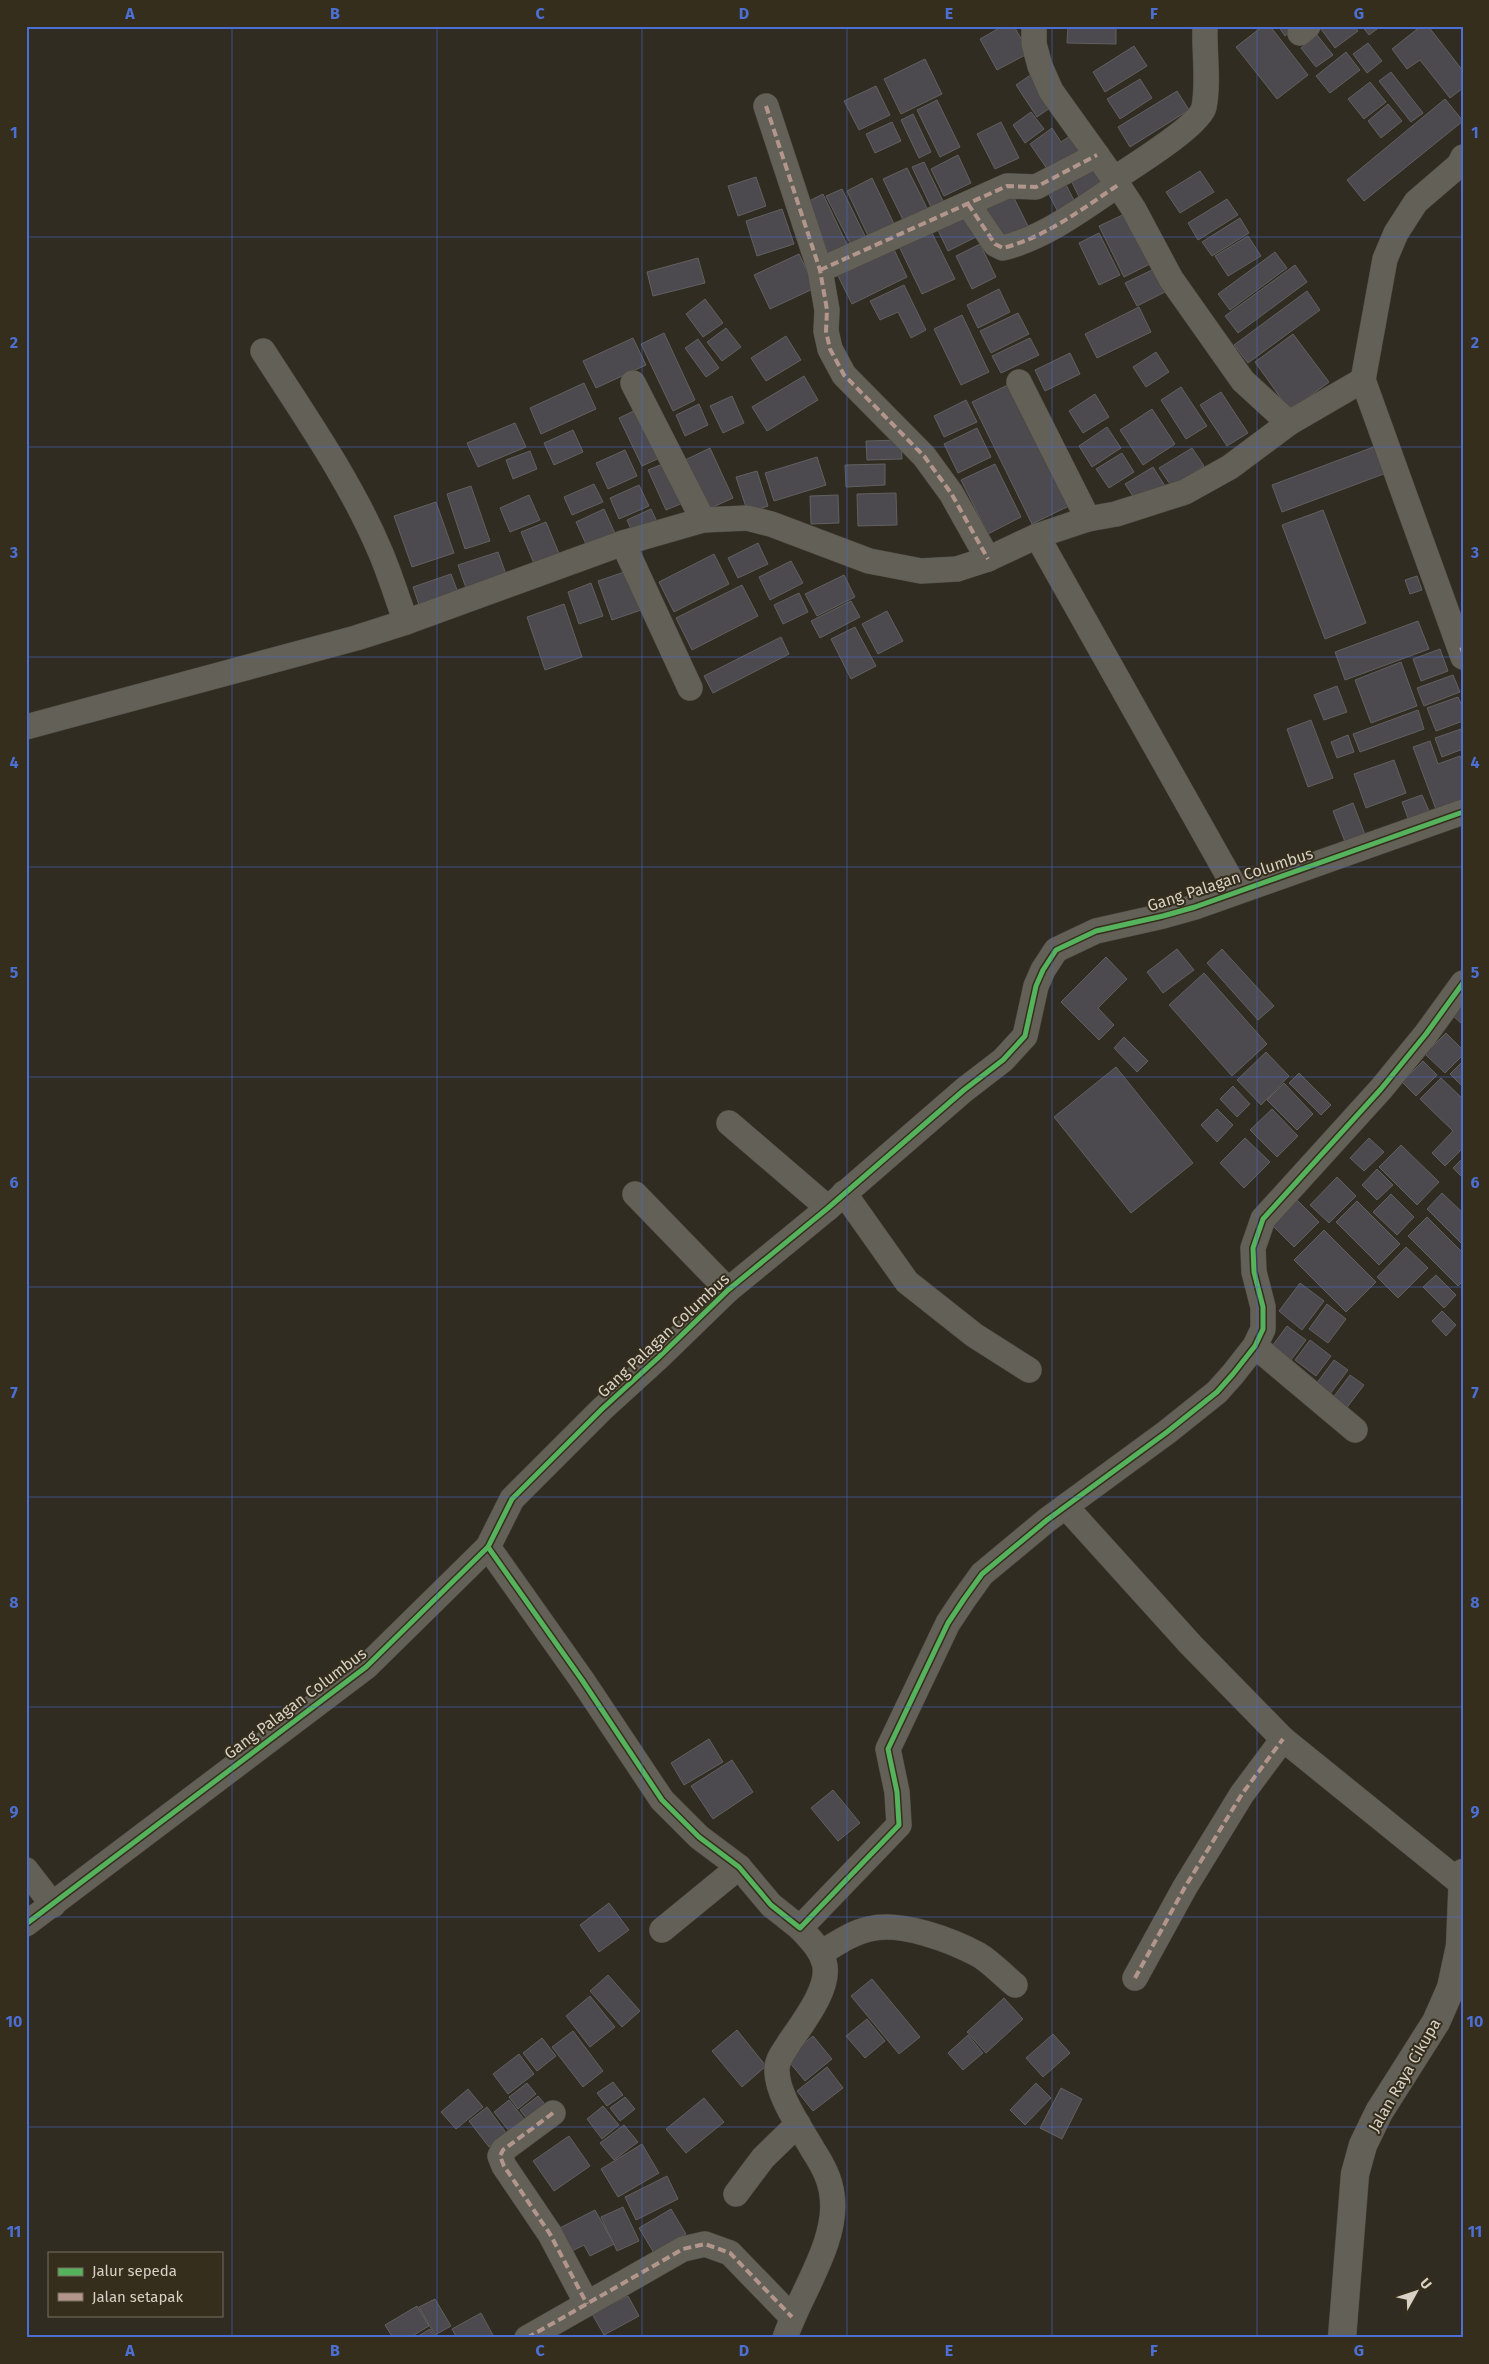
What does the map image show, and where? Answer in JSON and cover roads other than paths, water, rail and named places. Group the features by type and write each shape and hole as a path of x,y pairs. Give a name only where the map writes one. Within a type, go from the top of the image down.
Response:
{"main road":[{"name":"Jalan Raya Cikupa","path":"1342,2338 1355,2174 1363,2145 1379,2112 1436,2022 1451,1988 1459,1965 1463,1873"}],"street":[{"path":"1034,26 1034,44 1040,66 1051,91 1116,182 1171,279 1238,373 1289,424"},
{"path":"968,204 995,244 1003,248 1039,235 1075,214 1189,126 1202,112 1206,81 1205,26"},
{"path":"766,106 820,270 827,310 826,331 830,349 838,366 844,375 929,464 951,493 988,559"},
{"path":"820,270 1007,186 1036,187 1097,155"},
{"path":"1462,652 1363,380 1384,259 1416,202 1459,165 1463,157"},
{"path":"263,351 320,439 355,499 380,550 406,622"},
{"path":"26,727 295,656 406,622 623,543 703,520 747,518 771,524 869,561 921,571 957,569 988,559 1037,536 1088,519 1116,514 1185,492 1230,467 1289,424 1363,380"},
{"path":"1019,382 1088,519"},
{"path":"633,383 703,520"},
{"path":"1037,536 1237,891"},
{"path":"623,543 690,688"},
{"name":"Gang Palagan Columbus","path":"26,1924 150,1828 366,1667 488,1547 512,1499 595,1416 728,1290 964,1090 1003,1060 1025,1036 1036,986 1043,970 1056,950 1096,931 1163,916 1463,812"},
{"path":"800,1928 899,1825 897,1792 888,1749 948,1623 982,1574 1046,1520 1067,1508 1217,1392 1254,1346 1263,1330 1263,1307 1254,1272 1253,1248 1263,1219 1381,1089 1426,1034 1463,983"},
{"path":"729,1123 836,1200 907,1282 974,1335 1029,1370"},
{"path":"635,1194 728,1290"},
{"path":"1254,1346 1355,1430"},
{"path":"1067,1508 1191,1645 1291,1745 1462,1884"},
{"path":"488,1547 582,1680 662,1800 699,1837 739,1867 771,1905 800,1928 820,1953 825,1964 825,1980 811,2009 779,2060 777,2070 781,2089 798,2124 826,2171 833,2196 831,2229 788,2327 730,2253 705,2244 684,2249 526,2338"},
{"path":"1135,1978 1184,1887 1242,1794 1291,1745"},
{"path":"662,1930 739,1867"},
{"path":"26,1870 52,1905"},
{"path":"820,1953 854,1934 870,1928 888,1927 938,1936 981,1956 1015,1985"},
{"path":"554,2113 503,2150 500,2156 504,2166 550,2234 587,2304"},
{"path":"736,2194 763,2158 798,2124"}]}
